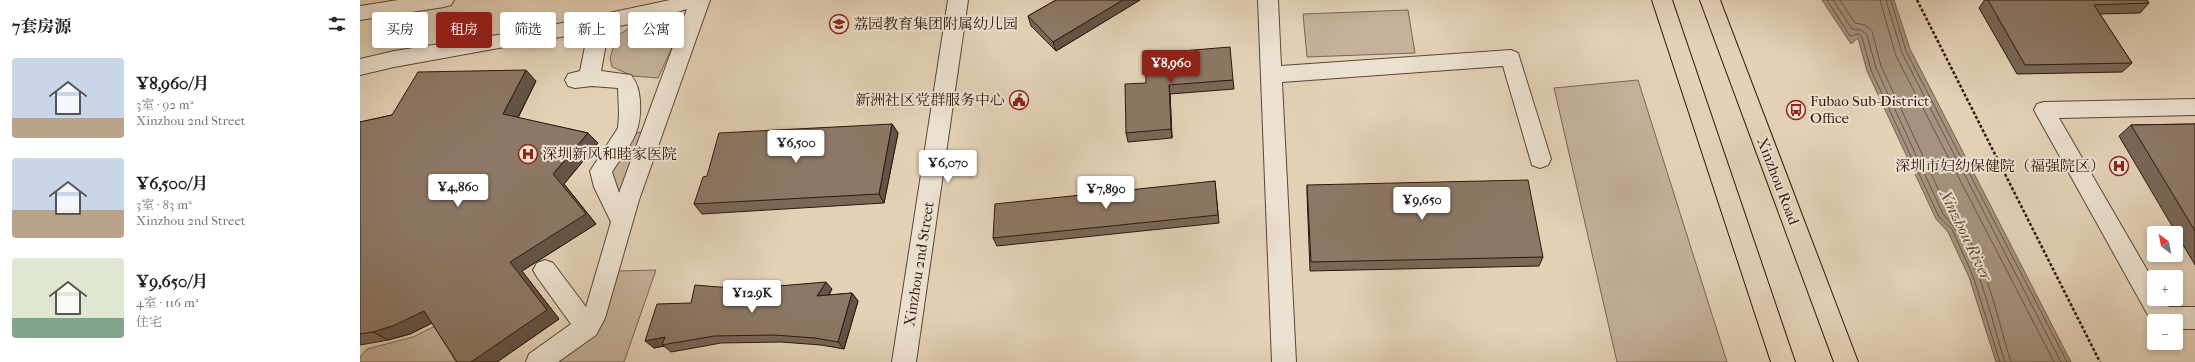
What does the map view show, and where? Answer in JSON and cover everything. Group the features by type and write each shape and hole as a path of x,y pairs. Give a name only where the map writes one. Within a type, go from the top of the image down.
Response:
{"main road":[{"path":"1662,0 1783,362"},
{"name":"Xinzhou Road","path":"1710,0 1846,362"},
{"path":"1836,334 1851,362"}],"street":[{"path":"360,13 444,0"},
{"path":"620,19 654,12 694,0"},
{"path":"538,362 587,327 597,310 636,178 700,0"},
{"name":"Xinzhou 2nd Street","path":"904,362 958,0"},
{"path":"1268,0 1284,362"},
{"path":"360,67 394,59 564,29"},
{"path":"592,48 582,79 618,80 624,82 628,86 630,114 628,130 601,171 605,186 622,222"},
{"path":"1271,76 1511,58 1540,159"},
{"path":"2195,107 2044,110 2162,318 2195,318"},
{"path":"545,270 587,327"}],"path":[{"path":"1917,0 2100,362"}],"shaded area":[{"path":"1408,10 1415,53 1307,57 1303,14"},
{"path":"628,29 628,48 672,48 658,78 633,76 612,67 610,58 613,48 620,48 620,34"},
{"path":"1638,80 1727,362 1617,362 1554,88"},
{"path":"645,132 621,192 618,194 610,174 633,133"},
{"path":"656,270 624,362 559,362 587,338 618,271"},
{"path":"435,326 456,362 360,362 360,357 367,349 413,337"}],"water":[{"name":"Xinzhou River","path":"1822,0 1894,0 1910,49 2071,362 1996,362 1969,277 1948,232 1936,219 1867,71 1858,38 1851,44"}],"building":[{"path":"1056,0 1123,0 1053,42 1028,16"},
{"path":"1988,0 2147,0 2149,3 2094,5 2132,63 2025,65"},
{"path":"1230,47 1233,80 1169,85 1171,129 1126,133 1125,84 1146,83 1145,54"},
{"path":"526,70 503,114 588,133 553,174 586,214 510,262 547,310 471,362 457,362 424,311 395,325 373,332 360,334 360,122 392,115 418,72"},
{"path":"892,124 879,194 694,204 703,177 707,176 719,133"},
{"path":"2195,124 2195,231 2131,125"},
{"path":"1528,180 1543,257 1311,262 1307,185"},
{"path":"1215,181 1218,215 993,238 995,204"},
{"path":"826,282 817,296 852,293 838,342 815,338 774,335 714,336 662,345 665,337 645,341 657,304 691,303 695,285 743,289"}],"place":[{"name":"荔园教育集团附属幼儿园","path":"839,24"},
{"name":"新洲社区党群服务中心","path":"1019,100"},
{"name":"Fubao Sub-District Office","path":"1796,110"},
{"name":"深圳新风和睦家医院","path":"528,154"},
{"name":"深圳市妇幼保健院（福强院区）","path":"2119,166"}]}
